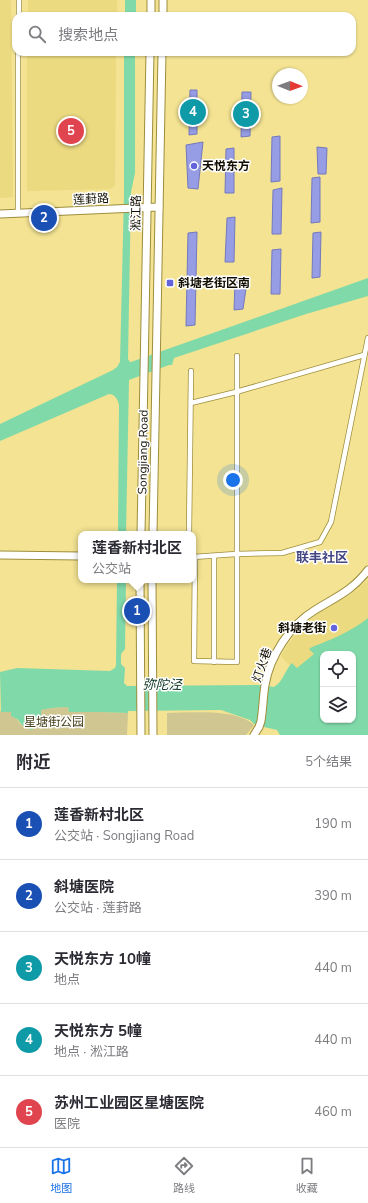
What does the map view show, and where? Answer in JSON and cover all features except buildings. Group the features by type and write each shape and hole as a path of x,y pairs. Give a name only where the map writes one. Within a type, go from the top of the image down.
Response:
{"main road":[{"path":"151,0 151,12"},
{"path":"163,0 163,12"},
{"name":"淞江路","path":"144,375 150,56"},
{"name":"淞江路","path":"156,370 162,56"},
{"name":"莲葑路","path":"0,214 160,207"},
{"name":"Songjiang Road","path":"153,531 156,370"},
{"name":"Songjiang Road","path":"141,531 144,375"},
{"path":"0,555 78,556"},
{"name":"灯火巷","path":"254,735 259,727 262,716 269,670 281,645 298,623 311,612 355,585 368,570"},
{"path":"140,583 141,735"},
{"path":"152,583 153,735"}],"street":[{"path":"19,0 19,12"},
{"path":"18,56 18,213"},
{"path":"196,557 282,553 320,542 331,522 368,338"},
{"path":"191,403 236,392 364,355"},
{"path":"194,583 194,661 237,662 237,356"},
{"path":"189,531 192,371"},
{"path":"214,556 214,662"}],"shaded area":[{"path":"0,0 11,0 13,197 0,198"},
{"path":"28,0 117,0 117,12 28,12"},
{"path":"125,0 136,0 136,12 125,12"},
{"path":"27,56 116,56 115,186 110,189 27,191"},
{"path":"124,56 135,56 135,173 131,192 128,359 130,362 368,278 368,296 306,314 174,358 172,365 129,380 126,531 118,531 119,405 115,396 109,394 0,441 0,424 113,370 120,362 124,194"},
{"name":"斜塘老街","path":"368,580 368,680 356,659 356,651 320,651 320,657 300,676 281,656 288,644 305,624 318,613 350,595"},
{"path":"117,583 126,583 125,649 121,654 121,664 125,668 124,683 127,686 259,685 274,687 280,682 292,663 297,668 314,654 309,649 348,631 368,618 368,735 280,735 277,730 254,724 250,720 221,710 128,711 128,713 69,712 68,707 41,710 41,716 35,718 39,725 31,730 11,716 11,712 1,712 0,672 17,668 110,671 115,668 116,665"}],"green space":[{"name":"星塘街公园","path":"68,707 69,712 128,713 127,735 0,735 0,710 1,712 11,712 21,725 26,725 40,710"},
{"path":"200,712 224,714 236,716 254,725 246,735 167,735 167,713"}],"place":[{"name":"天悦东方 5幢","path":"193,112"},
{"name":"天悦东方 10幢","path":"246,114"},
{"name":"苏州工业园区星塘医院","path":"71,131"},
{"name":"天悦东方","path":"194,166"},
{"name":"斜塘医院","path":"44,218"},
{"name":"斜塘老街区南","path":"170,283"},
{"name":"莲香新村北区","path":"137,611"},
{"name":"斜塘老街","path":"334,628"}],"district":[{"name":"联丰社区","path":"322,557"}],"water label":[{"name":"弥陀泾","path":"162,684"}]}
